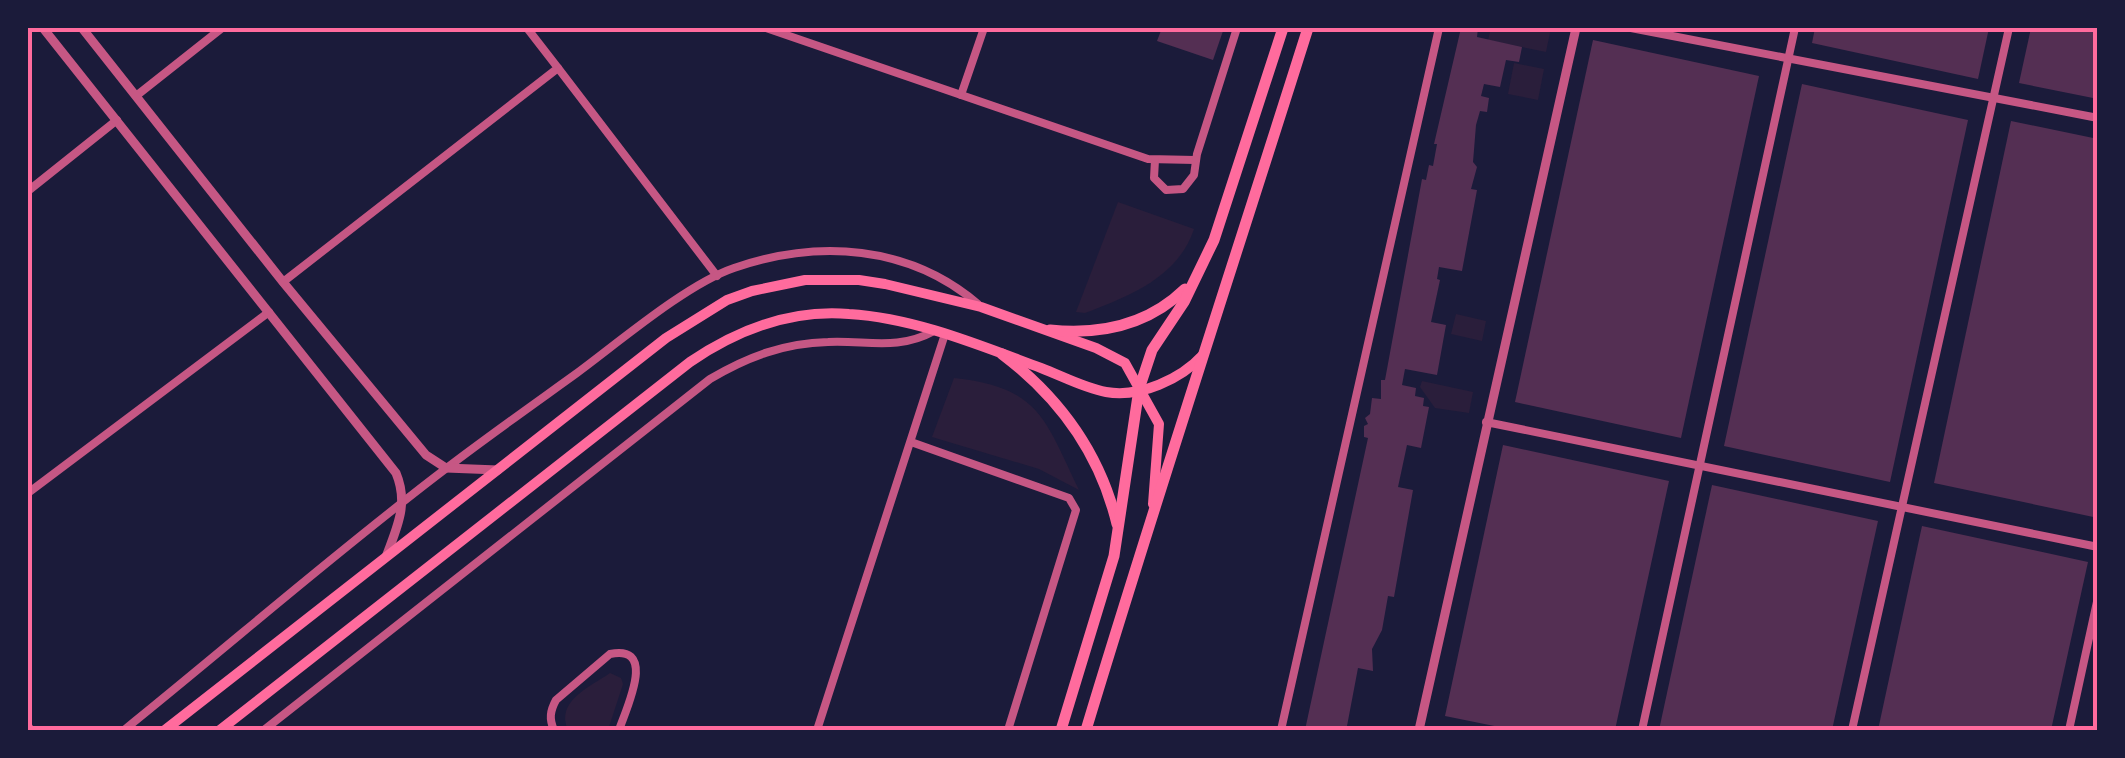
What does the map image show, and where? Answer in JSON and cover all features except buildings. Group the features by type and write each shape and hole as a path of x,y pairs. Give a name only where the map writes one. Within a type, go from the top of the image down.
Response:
{"main road":[{"path":"1062,730 1118,532 1130,429 1139,389 1152,350 1196,280 1214,240 1284,28"},
{"path":"1086,730 1152,511 1308,28"},
{"path":"165,730 696,316 752,291 804,280 858,280 981,307 1050,330 1123,361 1160,428 1152,511"},
{"path":"1050,330 1077,333 1130,324 1176,298 1196,280"},
{"path":"220,730 713,346 765,324 820,314 877,318 939,333 1103,391 1139,389 1181,376 1205,353"},
{"path":"1002,354 1044,389 1078,432 1104,480 1118,532"}],"street":[{"path":"44,28 390,465 400,483 403,503 386,557"},
{"path":"82,28 426,455 446,468 498,470"},
{"path":"136,96 222,28"},
{"path":"527,28 717,276"},
{"path":"766,28 1155,160 1195,160"},
{"path":"961,95 984,28"},
{"path":"1155,160 1153,172 1157,183 1172,192 1188,186 1237,28"},
{"path":"1281,730 1439,28"},
{"path":"1419,730 1576,28"},
{"path":"1631,28 2098,118"},
{"path":"1642,730 1795,28"},
{"path":"1852,730 2009,28"},
{"path":"283,282 558,68"},
{"path":"28,190 117,120"},
{"path":"124,730 446,468 717,276 759,260 788,255 861,252 919,266 952,284 981,307"},
{"path":"28,493 269,312"},
{"path":"264,730 710,379 732,366 756,355 806,343 895,345 939,333 911,442 817,730"},
{"path":"1486,422 2098,547"},
{"path":"911,442 1069,498 1076,510 1008,730"},
{"path":"2068,730 2098,597"},
{"path":"554,730 550,722 556,700 610,654 621,652 637,664 619,730"}],"shaded area":[{"path":"1491,28 1551,28 1546,52 1488,40"},
{"path":"1514,63 1544,69 1538,100 1508,94"},
{"path":"1118,202 1194,229 1177,260 1150,283 1085,313 1076,312"},
{"path":"1456,314 1486,321 1482,341 1451,334"},
{"path":"954,378 1005,389 1036,411 1079,490 1039,469 932,437"},
{"path":"1422,381 1473,392 1469,413 1435,408 1420,387"},
{"path":"610,673 621,678 623,684 608,730 568,730 565,720 570,703"}]}
